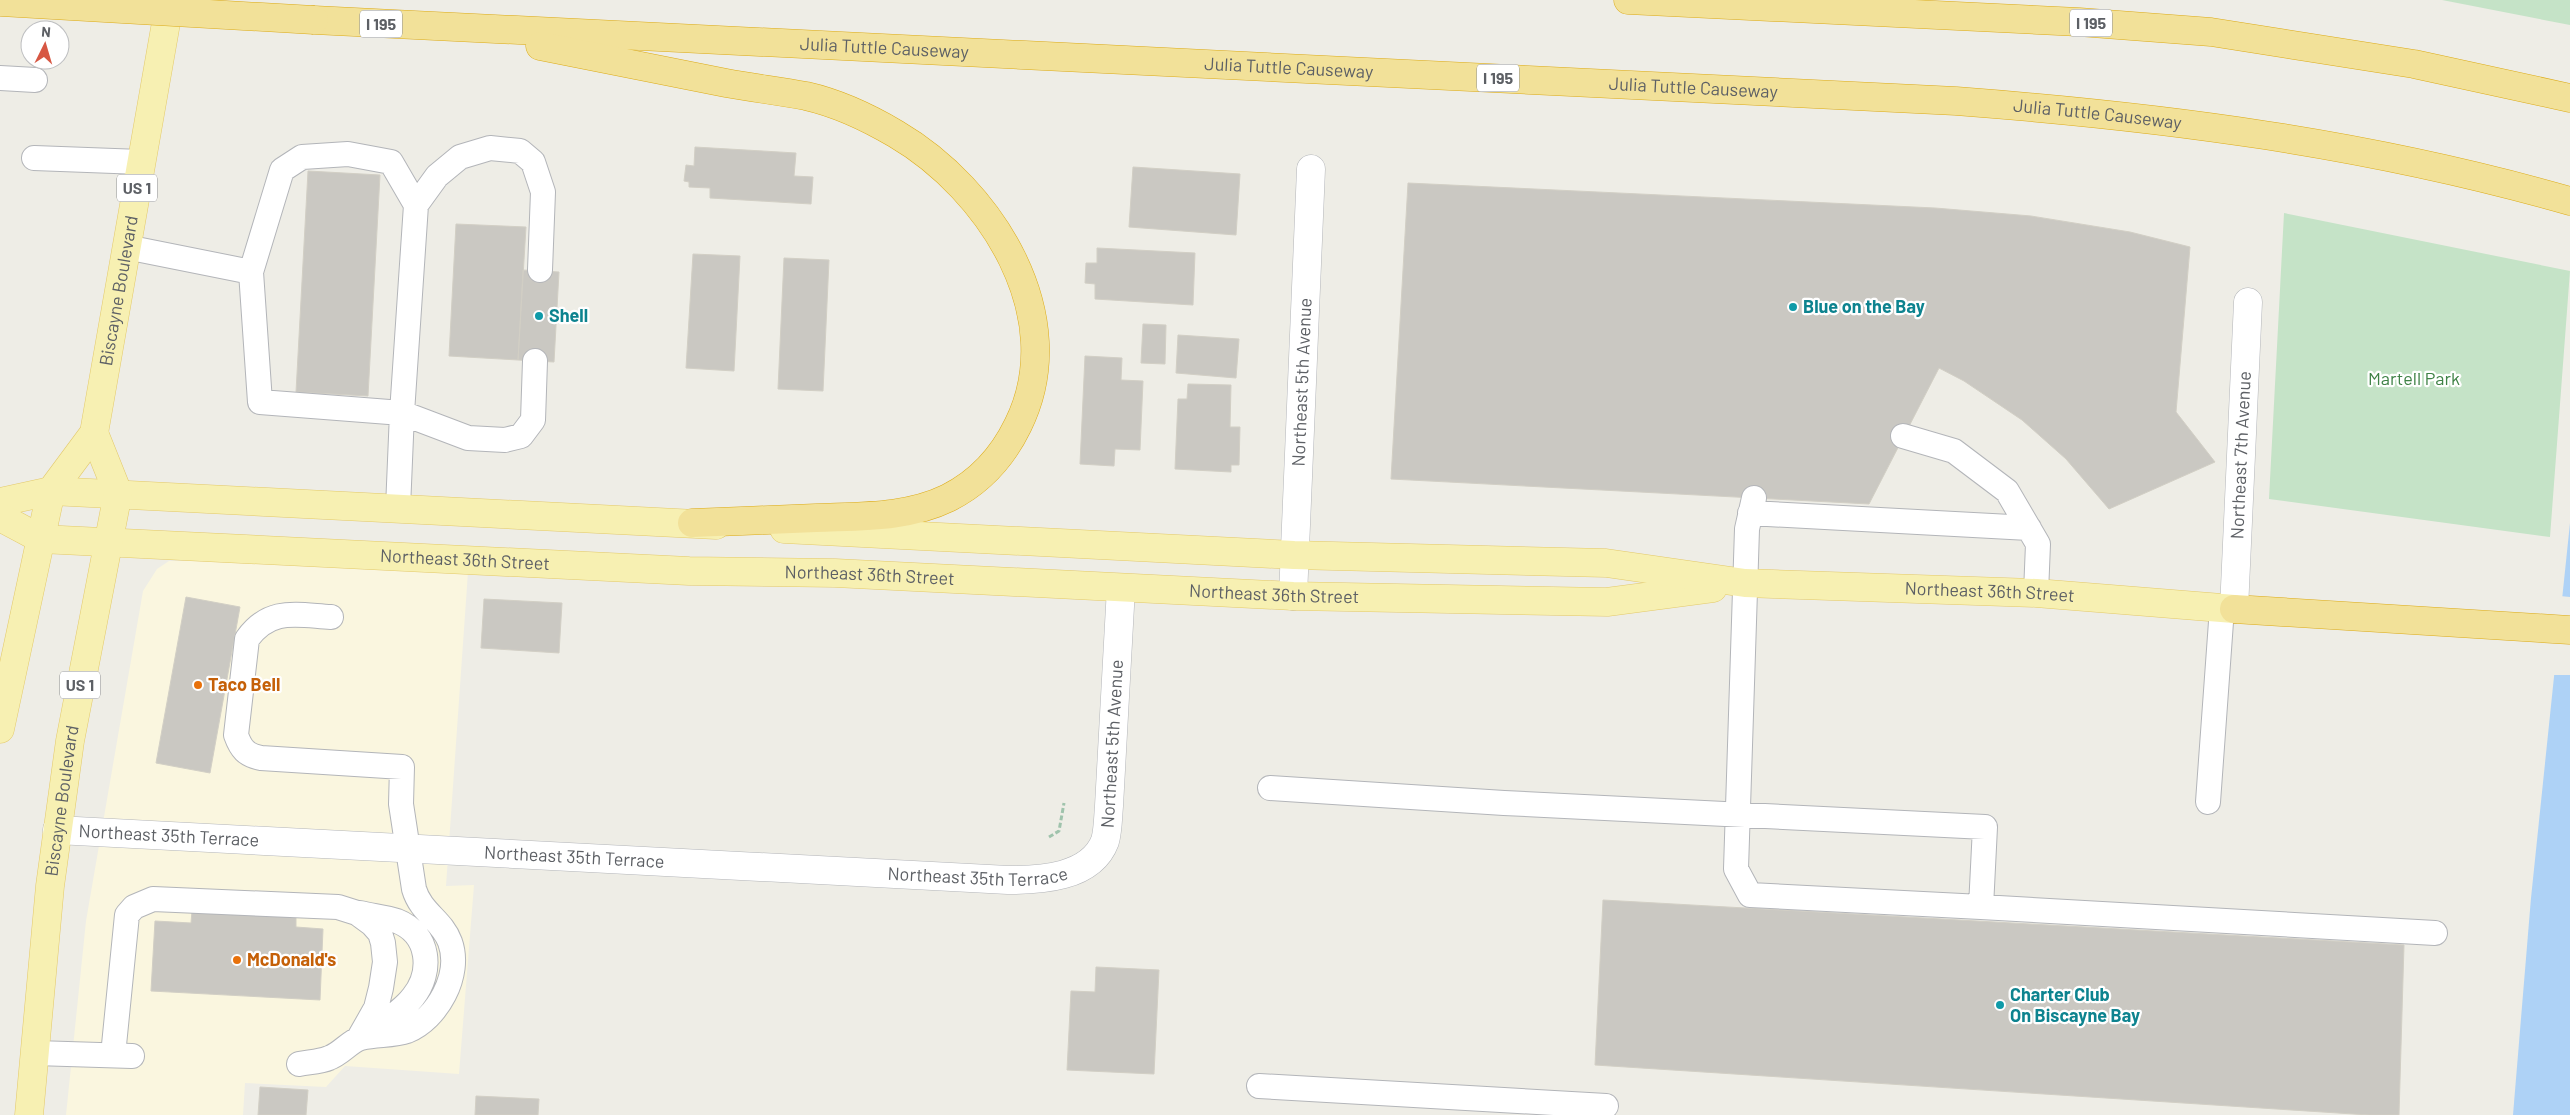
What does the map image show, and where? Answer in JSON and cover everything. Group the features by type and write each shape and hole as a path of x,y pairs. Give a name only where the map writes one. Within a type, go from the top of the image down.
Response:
{"highway":[{"name":"I 195","path":"1628,0 2079,22 2211,32 2414,64 2560,96"},
{"name":"Julia Tuttle Causeway","path":"0,2 448,27 1996,104 2182,122 2255,132 2399,159 2570,201"},
{"path":"448,27 737,85 809,97 868,119 921,150 965,188 1000,237 1014,264 1025,289 1035,331 1036,356 1034,378 1030,398 1010,441 982,475 948,498 924,508 897,514 692,523"},
{"path":"2228,608 2570,630"}],"main road":[{"name":"Biscayne Boulevard","path":"0,729 51,491 94,433 170,0"},
{"path":"94,433 118,493"},
{"name":"Northeast 36th Street","path":"0,502 51,491 118,493 180,498 692,523 968,540 1294,555 1606,563 1745,583 2036,593 2228,608"},
{"name":"Biscayne Boulevard","path":"29,1115 57,830 70,741 118,493"},
{"name":"Northeast 36th Street","path":"0,517 41,539 689,571 835,573 1293,596 1607,602 1745,583"}],"street":[{"name":"Northeast 5th Avenue","path":"1293,596 1311,169"},
{"name":"Northeast 7th Avenue","path":"2228,608 2248,302"},
{"name":"Northeast 5th Avenue","path":"1088,863 1098,854 1105,841 1108,823 1121,588"},
{"name":"Northeast 35th Terrace","path":"57,830 1008,880 1052,877 1088,863"}],"lane":[{"path":"0,78 35,80"},
{"path":"398,508 402,413 416,205 437,176 460,158 490,148 520,150 533,162 543,192 540,270"},
{"path":"416,205 391,162 348,154 302,157 282,170 251,272 260,402 402,413 468,438 505,440 521,436 532,420 535,361"},
{"path":"34,158 141,162"},
{"path":"126,247 251,272"},
{"path":"1903,436 1954,451 2007,491 2038,544 2036,593"},
{"path":"2029,528 1752,505 1745,583 1736,869 1750,894 2435,933"},
{"path":"2208,802 2228,608"},
{"path":"331,617 281,615 262,622 253,631 247,640 236,735 240,746 248,755 261,758 402,767 401,804 418,902 437,922 450,942 449,981 438,1006 425,1022 405,1032 359,1038"},
{"path":"1270,788 1737,815 1985,827 1981,907"},
{"path":"35,1053 123,1056 126,915 143,901 153,899 338,907 398,922 412,930 422,943 426,954 423,981 413,998 329,1058 299,1064"},
{"path":"357,913 380,933 385,962 376,1008 359,1038"},
{"path":"1260,1086 1606,1106"}],"path":[{"path":"1049,837 1059,831 1064,803"}],"shaded area":[{"path":"233,560 468,572 446,886 474,885 459,1074 345,1066 326,1087 245,1083 243,1115 66,1115 86,921 143,591 157,569 169,561"}],"green space":[{"path":"2442,0 2570,0 2570,25"},
{"name":"Martell Park","path":"2284,213 2570,271 2550,537 2269,499"}],"water":[{"path":"2570,523 2570,1115 2513,1115 2531,898"}],"pier":[{"path":"2560,596 2570,597 2570,675 2552,675"}],"building":[{"path":"695,147 796,153 794,176 813,177 811,204 710,198 710,188 689,187 689,182 684,181 686,165 694,166"},
{"path":"1133,167 1240,174 1236,235 1129,227"},
{"path":"308,171 380,175 368,396 296,392"},
{"name":"Blue on the Bay","path":"1408,183 1935,208 2031,216 2130,232 2190,247 2176,412 2215,462 2109,509 2066,459 2022,420 1964,381 1939,368 1869,504 1391,479"},
{"name":"Shell","path":"456,224 526,227 518,360 449,356"},
{"path":"1097,248 1195,253 1193,305 1095,299 1095,284 1085,283 1086,263 1097,263"},
{"path":"693,254 740,256 734,371 686,368"},
{"path":"784,258 829,260 823,391 778,389"},
{"name":"Shell","path":"523,270 559,272 554,362 518,360"},
{"path":"1143,324 1166,325 1165,364 1141,363"},
{"path":"1178,335 1239,339 1236,378 1176,373"},
{"path":"1085,356 1122,358 1121,380 1143,381 1140,450 1115,449 1114,466 1080,464"},
{"path":"1188,384 1231,385 1230,427 1240,427 1239,465 1231,465 1231,472 1175,469 1178,399 1187,399"},
{"name":"Taco Bell","path":"186,597 240,607 210,773 156,763"},
{"path":"484,599 562,603 559,653 481,648"},
{"name":"Charter Club On Biscayne Bay","path":"1603,900 2404,945 2399,1115 2369,1115 1595,1065"},
{"name":"McDonald's","path":"192,911 296,917 296,927 323,929 320,1000 151,991 155,921 191,923"},
{"path":"1096,967 1159,970 1154,1074 1067,1070 1071,991 1095,992"},
{"path":"260,1087 308,1090 306,1115 258,1115"},
{"path":"476,1096 539,1099 538,1115 475,1115"}],"place":[{"name":"Blue on the Bay","path":"1793,307"},
{"name":"Shell","path":"539,316"},
{"name":"Taco Bell","path":"198,685"},
{"name":"McDonald's","path":"237,960"},
{"name":"Charter Club On Biscayne Bay","path":"2000,1005"}]}
